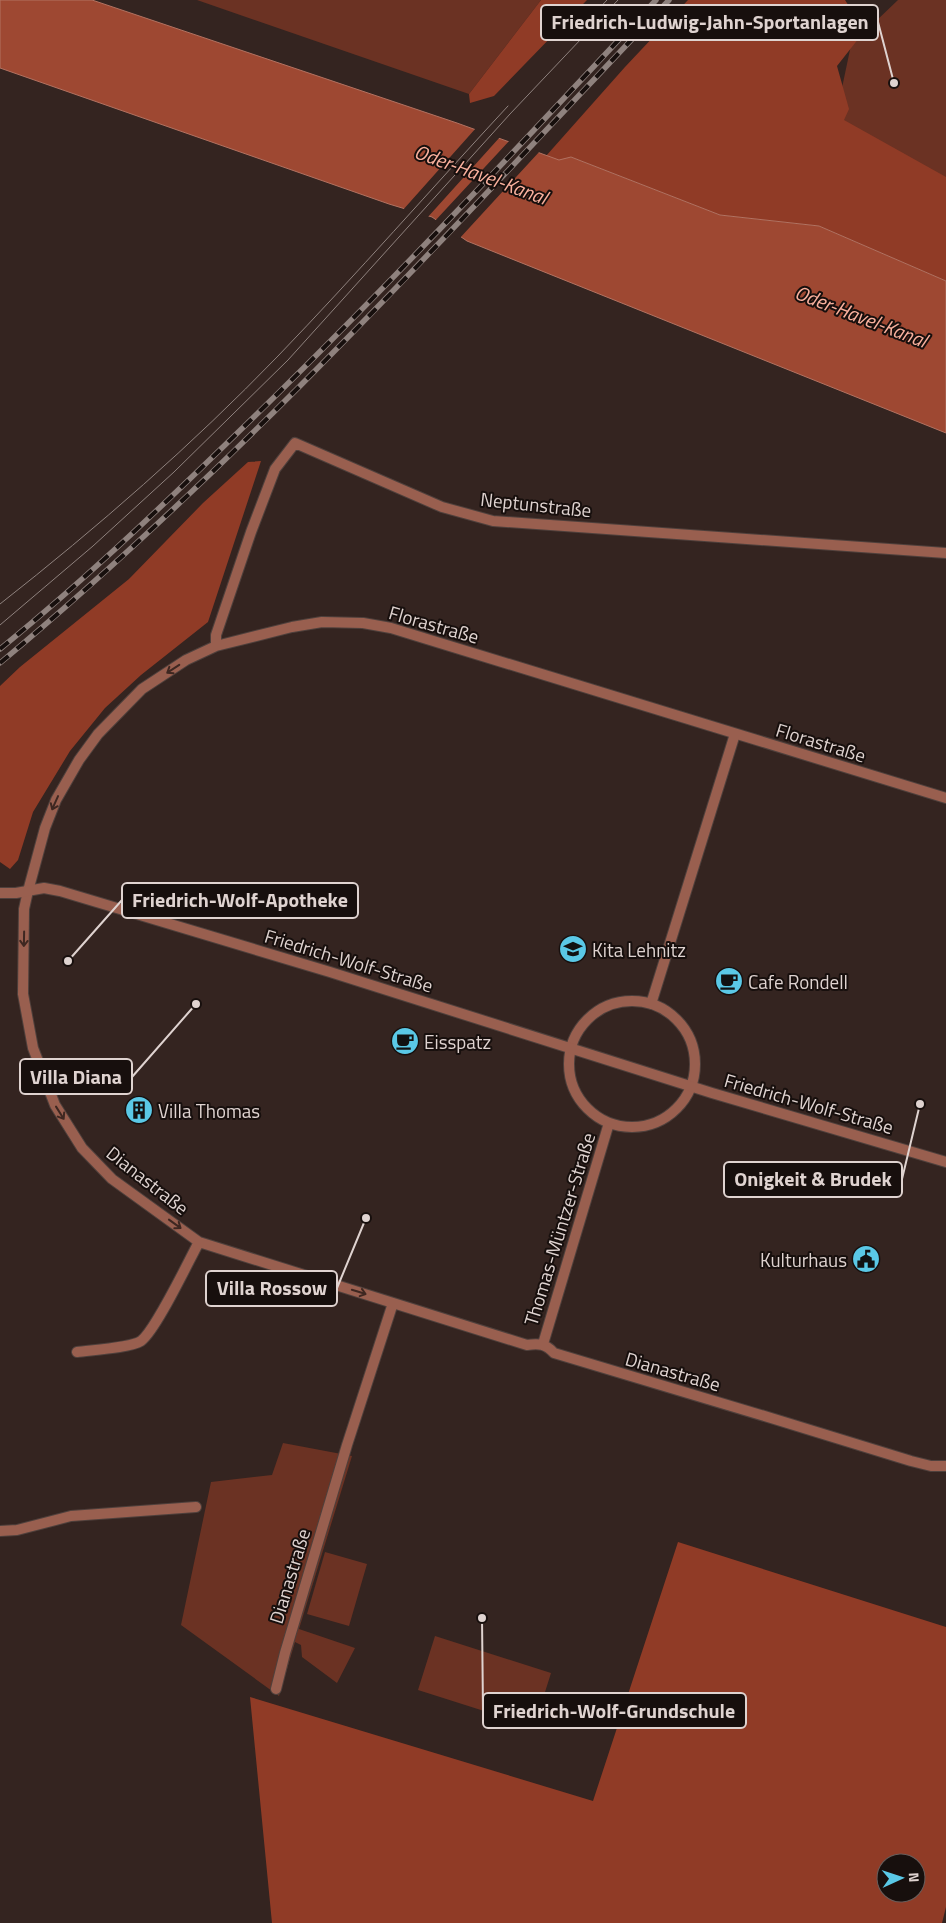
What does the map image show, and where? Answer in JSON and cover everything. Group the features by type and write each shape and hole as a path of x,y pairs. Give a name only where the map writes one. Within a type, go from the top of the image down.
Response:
{"street":[{"name":"Neptunstraße","path":"216,646 216,635 222,616 275,469 295,443 442,507 493,520 946,553"},
{"name":"Florastraße","path":"28,891 45,828 56,800 79,760 98,734 142,689 186,660 216,646 292,626 322,622 363,623 391,628 946,798"},
{"path":"651,1004 735,734"},
{"name":"Friedrich-Wolf-Straße","path":"0,893 44,888 60,891 330,972 691,1087 946,1162"},
{"name":"Dianastraße","path":"28,891 24,909 23,994 33,1048 55,1105 82,1148 112,1179 199,1242 527,1345 543,1344 554,1353 911,1461 931,1466 946,1466"},
{"path":"634,1001 651,1004 672,1015 687,1034 695,1056 695,1068 691,1087 684,1100 673,1112 659,1122 643,1127 626,1128 609,1124 584,1106 576,1094 570,1080 568,1065 571,1048 577,1032 588,1019 601,1009 617,1003 634,1001"},
{"name":"Thomas-Müntzer-Straße","path":"543,1344 609,1124"},
{"path":"77,1352 130,1345 141,1341 152,1328 199,1242"},
{"name":"Dianastraße","path":"276,1689 344,1454 393,1303"},
{"path":"0,1532 17,1530 71,1516 196,1507"}],"shaded area":[{"path":"197,0 541,0 469,94"},
{"path":"541,0 587,0 494,96 470,103 469,94"},
{"path":"688,0 845,0 861,25 859,38 837,66 849,109 844,120 946,177 946,281 819,226 720,215 571,157 559,161 546,156"},
{"path":"898,0 946,0 946,183 835,121 851,45"},
{"path":"261,461 208,622 141,675 105,708 70,751 33,812 18,860 10,869 0,862 0,686 20,667 129,579 203,503 248,462"},
{"path":"283,1443 352,1456 299,1629 355,1648 337,1683 302,1657 301,1645 295,1642 279,1696 181,1625 211,1482 272,1475"},
{"path":"678,1542 946,1627 946,1907 942,1923 272,1923 250,1697 593,1801"},
{"path":"325,1552 367,1564 349,1626 307,1614"},
{"path":"435,1636 551,1673 534,1727 418,1690"}],"water":[{"name":"Oder-Havel-Kanal","path":"0,0 92,0 457,123 559,160 571,157 720,215 819,226 946,281 946,433 467,241 432,217 389,204 0,68"}],"pier":[{"path":"476,128 500,137 427,218 402,211"},
{"path":"510,140 540,151 459,239 434,222"}],"tram line":[{"path":"578,31 607,0"},
{"path":"0,625 93,546 174,472 288,360 510,114 618,0"},
{"path":"0,604 144,484 245,389 336,294 508,106"}],"railway":[{"path":"0,649 133,533 311,361 460,208 656,0"},
{"path":"0,663 89,586 261,425 426,257 669,0"}],"place":[{"name":"Friedrich-Ludwig-Jahn-Sportanlagen","path":"894,83"},
{"name":"Kita Lehnitz","path":"573,949"},
{"name":"Friedrich-Wolf-Apotheke","path":"68,961"},
{"name":"Cafe Rondell","path":"729,981"},
{"name":"Villa Diana","path":"196,1004"},
{"name":"Eisspatz","path":"405,1041"},
{"name":"Onigkeit & Brudek","path":"920,1104"},
{"name":"Villa Thomas","path":"139,1110"},
{"name":"Villa Rossow","path":"366,1218"},
{"name":"Kulturhaus","path":"866,1259"},
{"name":"Friedrich-Wolf-Grundschule","path":"482,1618"}]}
